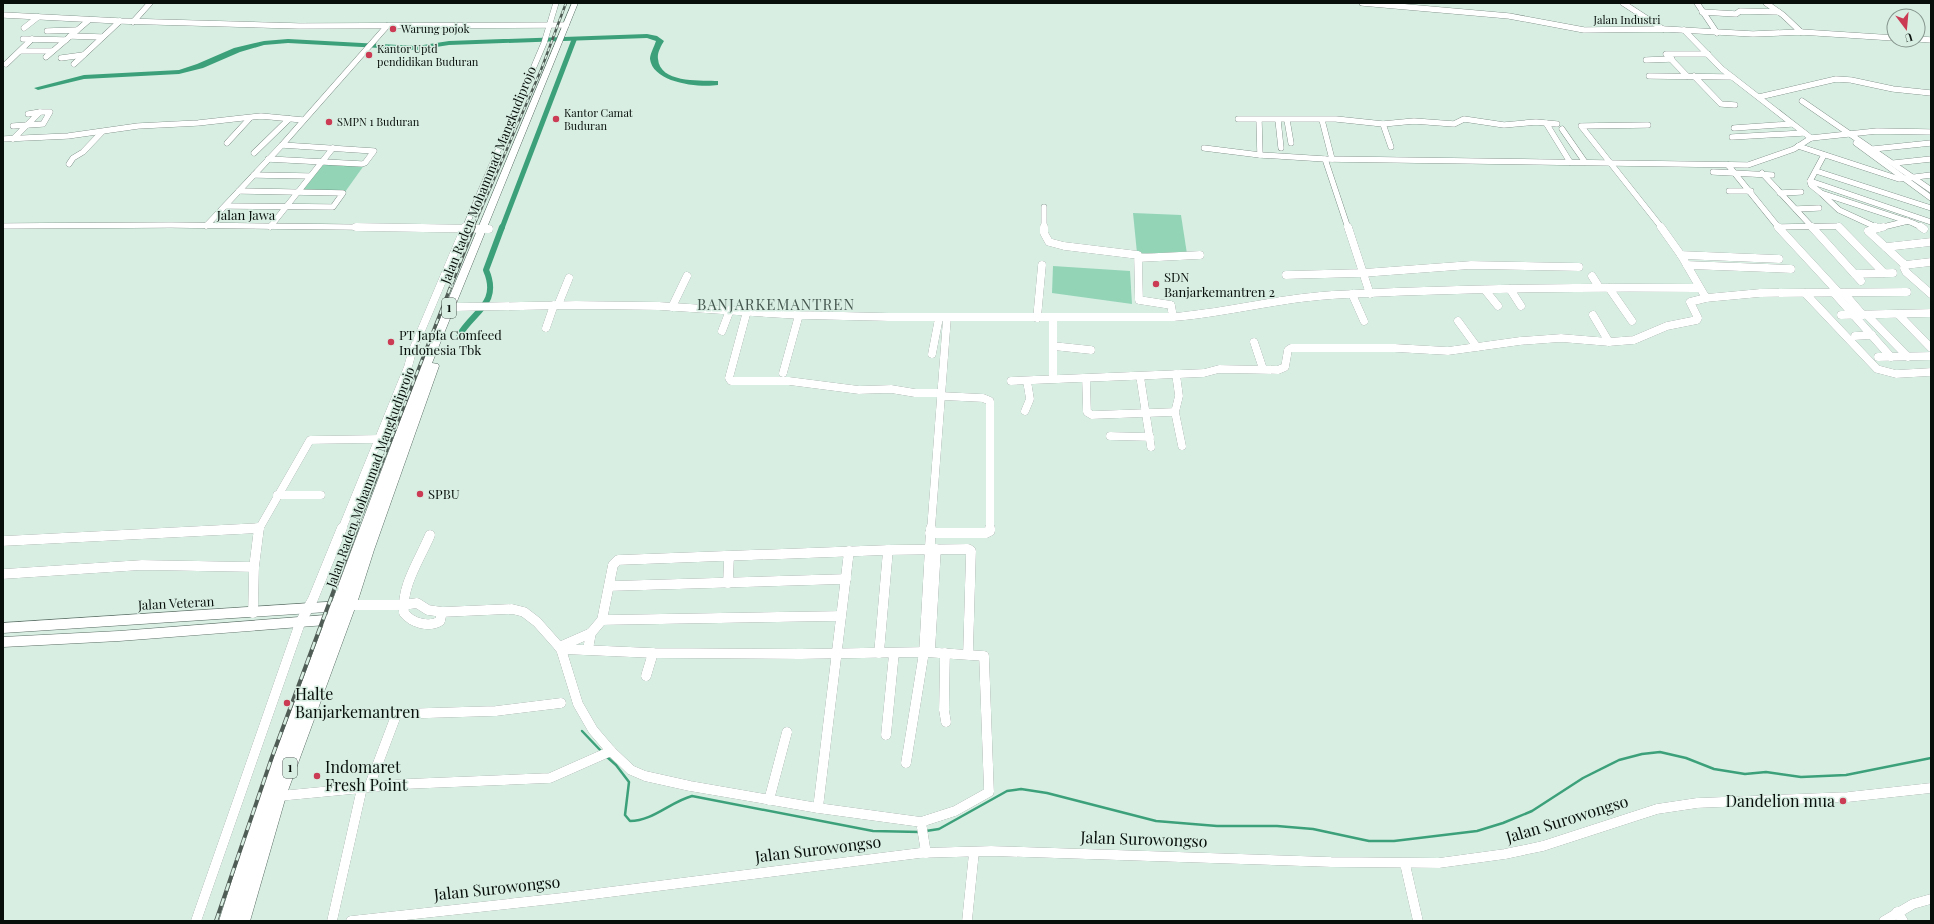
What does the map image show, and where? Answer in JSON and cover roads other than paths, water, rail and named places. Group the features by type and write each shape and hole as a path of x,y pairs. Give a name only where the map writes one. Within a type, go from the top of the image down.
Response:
{"highway":[{"name":"Jalan Raden Mohammad Mangkudiprojo","path":"562,40 575,3"},
{"name":"Jalan Raden Mohammad Mangkudiprojo","path":"337,606 428,360 485,229 562,40 580,3"},
{"name":"Jalan Raden Mohammad Mangkudiprojo","path":"350,605 430,376 457,308 485,229"},
{"name":"1","path":"227,921 265,799 339,619 350,605"},
{"name":"1","path":"242,921 279,796 339,619 337,606"}],"main road":[{"name":"Jalan Veteran","path":"3,628 350,605"},
{"path":"120,636 130,619"},
{"path":"3,642 120,636 339,619"}],"street":[{"path":"133,22 150,3"},
{"path":"196,921 300,623 306,609 313,599 408,367 412,352 545,40 556,3"},
{"name":"Jalan Industri","path":"1362,3 1393,4 1509,16 1584,30 1664,29 1754,34 1801,32 1886,37"},
{"path":"1393,4 1402,3"},
{"path":"1623,3 1664,29"},
{"path":"1697,3 1717,33"},
{"path":"1766,3 1801,32"},
{"path":"1702,12 1736,14 1740,11 1778,12"},
{"path":"3,15 133,22 299,26 566,25"},
{"path":"24,28 38,16"},
{"path":"46,57 89,20"},
{"path":"74,64 120,21"},
{"path":"206,226 240,192 388,26"},
{"path":"46,31 77,30"},
{"path":"1684,30 1732,77 1811,138"},
{"path":"23,39 102,37"},
{"path":"6,64 22,51 32,39"},
{"path":"22,51 52,51"},
{"path":"1687,76 1666,54 1708,54"},
{"path":"61,58 83,55"},
{"path":"1646,60 1672,59"},
{"path":"1649,76 1732,77"},
{"path":"1694,76 1721,104 1735,105"},
{"path":"1759,97 1836,79 1859,81 1893,89 1931,93"},
{"path":"1802,101 1894,163 1931,198"},
{"path":"13,139 40,112"},
{"path":"28,114 50,112 32,139"},
{"path":"3,139 32,139 102,132 138,126 198,123 266,116 303,120"},
{"path":"227,143 250,118"},
{"path":"1238,119 1352,120 1383,124 1414,121 1454,124 1464,118 1504,125 1536,122 1557,124"},
{"path":"254,153 289,119"},
{"path":"1259,120 1260,155"},
{"path":"1278,120 1281,148"},
{"path":"1287,120 1291,143"},
{"path":"1322,120 1328,159 1370,294"},
{"path":"13,126 43,124"},
{"path":"1383,124 1391,147"},
{"path":"1546,124 1570,162"},
{"path":"1734,128 1792,124"},
{"path":"1648,125 1581,126 1644,204 1681,255 1706,298"},
{"path":"1562,129 1585,162"},
{"path":"1204,148 1260,155 1328,159 1752,165 1796,147 1811,138 1850,133 1886,131 1931,132"},
{"path":"69,164 73,158 83,152 102,132"},
{"path":"1732,137 1804,133"},
{"path":"1842,134 1905,179"},
{"path":"1873,149 1931,143"},
{"path":"268,159 362,164 365,163 374,151 282,145"},
{"path":"1796,147 1880,174 1912,181 1931,175"},
{"path":"270,227 332,148"},
{"path":"1810,181 1823,156"},
{"path":"1823,156 1894,181 1921,182 1931,189"},
{"path":"1894,163 1931,159"},
{"path":"1728,165 1751,191 1778,227 1839,293 1865,315 1908,356"},
{"path":"1816,170 1931,208"},
{"path":"1713,172 1762,173 1772,175"},
{"path":"1762,173 1796,208 1810,226 1861,281"},
{"path":"254,175 309,176"},
{"path":"1810,181 1811,185 1831,206 1842,214 1879,228"},
{"path":"1810,181 1931,222"},
{"path":"226,206 286,208 332,207 343,193 298,191 240,192"},
{"path":"1730,191 1751,191"},
{"path":"1780,193 1801,192"},
{"path":"1820,193 1928,228 1931,234"},
{"path":"1044,207 1044,233 1049,242 1064,246 1136,254 1139,258 1139,300 1171,305 1173,317"},
{"path":"1796,208 1819,208"},
{"path":"1908,221 1868,231 1906,265 1931,262"},
{"name":"Jalan Jawa","path":"3,226 206,226 485,229"},
{"path":"1778,227 1838,226 1884,273"},
{"path":"1886,247 1931,242"},
{"path":"1139,258 1200,255"},
{"path":"1681,255 1779,259"},
{"path":"1286,275 1363,273 1471,264 1579,267"},
{"path":"1037,318 1042,265"},
{"path":"1687,265 1791,269"},
{"path":"1906,265 1904,268 1906,272 1921,287 1931,294"},
{"path":"1855,274 1893,273"},
{"path":"672,307 687,276"},
{"path":"1592,276 1599,287"},
{"path":"546,328 568,278"},
{"path":"1921,287 1931,285"},
{"path":"457,308 556,305 672,307 799,314 943,318 1173,317 1191,316 1296,298 1352,294 1599,287 1699,288"},
{"path":"1610,288 1632,321"},
{"path":"1510,289 1521,306"},
{"path":"1485,290 1498,306"},
{"path":"1011,382 1204,373 1219,369 1278,370 1284,367 1288,350 1291,348 1395,348 1435,352 1520,341 1560,338 1608,342 1634,340 1649,335 1662,328 1697,320 1698,318 1690,302 1706,298 1760,293 1907,292"},
{"path":"1805,293 1877,369 1896,374 1931,372"},
{"path":"1839,293 1854,315 1891,357"},
{"path":"1352,294 1364,321"},
{"path":"722,331 730,310"},
{"path":"747,311 729,378 731,381 789,381 858,390 891,389 915,393 983,398 990,401 990,529 986,533 930,533"},
{"path":"1841,315 1931,313"},
{"path":"783,373 799,314"},
{"path":"1898,314 1931,348"},
{"path":"1593,315 1608,342"},
{"path":"906,763 927,652 932,549 930,533 941,394 943,318"},
{"path":"932,354 943,318"},
{"path":"1053,318 1053,379"},
{"path":"1458,321 1477,347"},
{"path":"1855,336 1872,335"},
{"path":"1254,342 1263,369"},
{"path":"1053,346 1091,350"},
{"path":"1878,357 1931,356"},
{"path":"1176,374 1179,396 1175,412 1182,446"},
{"path":"1140,376 1151,447"},
{"path":"1086,378 1089,413 1146,414 1175,412"},
{"path":"1025,411 1030,399 1027,382"},
{"path":"1110,436 1150,437"},
{"path":"253,612 254,567 259,528 310,440 378,439"},
{"path":"277,495 320,495"},
{"path":"3,541 259,528"},
{"path":"430,535 409,581 406,607 408,618 416,622 434,624 441,616"},
{"path":"588,649 591,634 602,620 613,565 618,560 729,557 849,551 968,549 971,551 968,654"},
{"path":"879,653 888,550"},
{"path":"818,808 849,551"},
{"path":"728,583 729,557"},
{"path":"3,574 142,565 254,567"},
{"path":"610,586 846,579"},
{"path":"350,605 406,607 417,603 441,616 512,609 524,612 537,622 560,648 578,704 607,753 631,770 645,776 690,786 818,808 922,829 989,792 985,658 981,655 927,652 837,654 653,653 560,648"},
{"path":"602,620 841,616"},
{"path":"560,648 591,634"},
{"path":"646,676 653,653"},
{"path":"886,735 894,653"},
{"path":"945,653 944,710 946,722"},
{"path":"362,715 496,710 561,703"},
{"path":"332,921 365,788 397,713"},
{"path":"769,800 787,732"},
{"path":"279,796 405,784 550,778 607,753"},
{"name":"Jalan Surowongso","path":"351,921 562,898 926,853 974,852 1186,856 1406,864 1439,863 1505,854 1566,839 1617,821 1664,808 1735,801 1848,797 1931,788"},
{"path":"922,829 926,853"},
{"path":"967,921 974,852"},
{"path":"1406,864 1418,921"},
{"path":"1884,921 1900,917 1931,899"}],"waterway":[{"path":"38,88 84,77 179,72 200,66 237,50 264,43 288,41 417,48 449,43 647,36 655,37 660,41 655,52 654,59 657,67 662,73 678,80 715,83"},
{"path":"502,228 574,40"},
{"path":"459,336 483,307 487,299 490,291 490,282 486,270 502,227"},
{"path":"582,731 602,752"},
{"path":"926,831 939,829 1007,791 1021,789 1047,793 1156,821 1217,826 1277,826 1313,829 1369,841 1394,841 1477,831 1503,823 1532,811 1583,778 1619,760 1642,754 1660,752 1686,758 1714,769 1745,774 1766,772 1801,777 1846,775 1931,758"},
{"path":"607,757 616,765 629,782 625,815 630,821 654,815 676,802 692,796 873,831 920,832"}],"railway":[{"path":"473,228 541,70 566,3"},
{"path":"356,529 474,227"},
{"path":"216,921 272,757 357,528"}],"place":[{"name":"Warung pojok","path":"393,29"},
{"name":"Kantor Uptd pendidikan Buduran","path":"369,55"},
{"name":"Kantor Camat Buduran","path":"556,119"},
{"name":"SMPN 1 Buduran","path":"329,122"},
{"name":"SDN Banjarkemantren 2","path":"1156,284"},
{"name":"PT Japfa Comfeed Indonesia Tbk","path":"391,342"},
{"name":"SPBU","path":"420,494"},
{"name":"Halte Banjarkemantren","path":"287,703"},
{"name":"Indomaret Fresh Point","path":"317,776"},
{"name":"Dandelion mua","path":"1843,801"}],"district":[{"name":"BANJARKEMANTREN","path":"776,305"}]}
